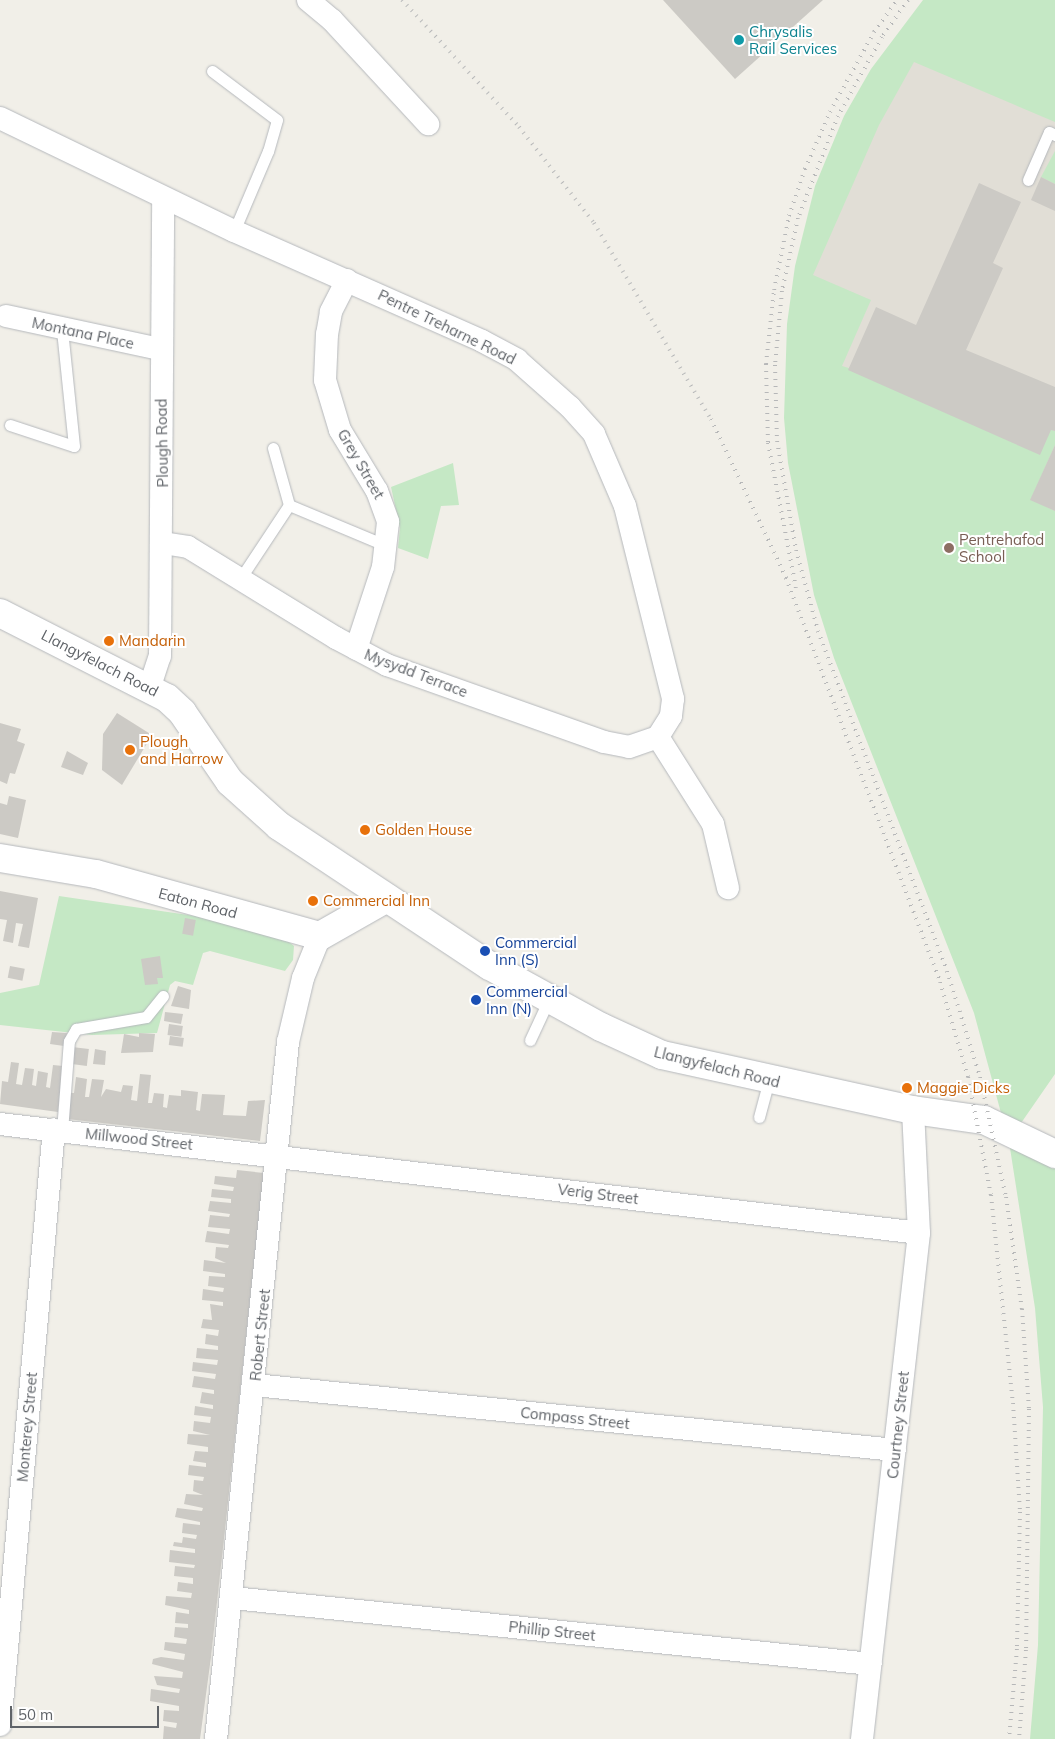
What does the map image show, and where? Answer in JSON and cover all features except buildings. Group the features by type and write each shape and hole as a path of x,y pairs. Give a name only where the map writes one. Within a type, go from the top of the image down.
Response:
{"main road":[{"name":"Llangyfelach Road","path":"0,613 150,686 182,712 213,761 251,804 387,898 490,966 550,998 662,1055 769,1080 913,1110 984,1120 1055,1154"},
{"name":"Eaton Road","path":"0,858 96,874 320,936"},
{"path":"320,936 387,898"}],"street":[{"path":"308,0 332,20 428,124"},
{"name":"Pentre Treharne Road","path":"0,118 163,198 347,280 518,360 545,380 594,434 625,506 673,699 670,716 658,737"},
{"name":"Plough Road","path":"150,686 160,656 163,543 160,349 163,198"},
{"name":"Grey Street","path":"347,280 328,327 325,380 340,430 384,506 387,546 376,593 356,650"},
{"name":"Montana Place","path":"6,316 160,349"},
{"name":"Mysydd Terrace","path":"163,543 188,547 356,650 387,665 604,742 629,747 658,737"},
{"path":"658,737 721,822 728,888"},
{"name":"Robert Street","path":"216,1739 233,1598 288,1042 303,978 320,936"},
{"name":"Courtney Street","path":"862,1739 918,1233 913,1110"},
{"name":"Millwood Street","path":"0,1124 278,1155"},
{"name":"Monterey Street","path":"0,1725 58,1130"},
{"name":"Verig Street","path":"278,1155 918,1233"},
{"name":"Compass Street","path":"255,1385 895,1450"},
{"name":"Phillip Street","path":"233,1598 871,1664"}],"lane":[{"path":"212,71 277,120 268,151 234,231"},
{"path":"1028,180 1049,132 1055,135"},
{"path":"10,425 74,446 62,329"},
{"path":"240,578 289,505 274,448"},
{"path":"289,505 387,546"},
{"path":"58,1130 69,1041 76,1028 146,1017 163,996"},
{"path":"530,1040 550,998"},
{"path":"759,1117 769,1080"}],"shaded area":[{"name":"Pentrehafod School","path":"1055,0 1055,1072 801,285 880,70"}],"green space":[{"name":"Pentrehafod School","path":"923,0 1055,0 1055,122 914,62 879,125 813,275 871,300 842,366 1055,431 1055,445 1031,499 1055,511 1055,1074 1019,1126 1001,1113 974,1013 834,658 814,595 788,463 784,418 787,324 795,266 815,186 844,116 871,69"},
{"path":"1055,151 1055,184 1041,177"},
{"path":"453,463 459,505 441,506 428,559 398,548 400,528 391,487"},
{"path":"59,896 195,916 284,938 294,946 293,960 285,971 210,951 203,953 193,985 175,981 170,985 157,1033 92,1035 0,1025 0,993 39,985"},
{"path":"1007,1129 1055,1154 1055,1739 1030,1739 1038,1645 1043,1407 1035,1308"}],"railway":[{"path":"402,0 519,127 594,223 711,419 786,578 940,982 968,1077 991,1195 1013,1403 1020,1512 1017,1649 1009,1739"},
{"path":"796,588 768,442 766,364 774,290 789,216 805,169 830,112 874,32 897,0"},
{"path":"908,0 882,37 838,116 798,218 782,291 775,365 777,441 796,550 818,631 947,971 980,1077 1006,1197 1022,1309 1029,1409 1026,1650 1019,1739"}],"place":[{"name":"Chrysalis Rail Services","path":"739,40"},
{"name":"Pentrehafod School","path":"949,548"},
{"name":"Mandarin","path":"109,641"},
{"name":"Plough and Harrow","path":"130,750"},
{"name":"Golden House","path":"365,830"},
{"name":"Commercial Inn","path":"313,901"},
{"name":"Commercial Inn (S)","path":"485,951"},
{"name":"Commercial Inn (N)","path":"476,1000"},
{"name":"Maggie Dicks","path":"907,1088"}]}
